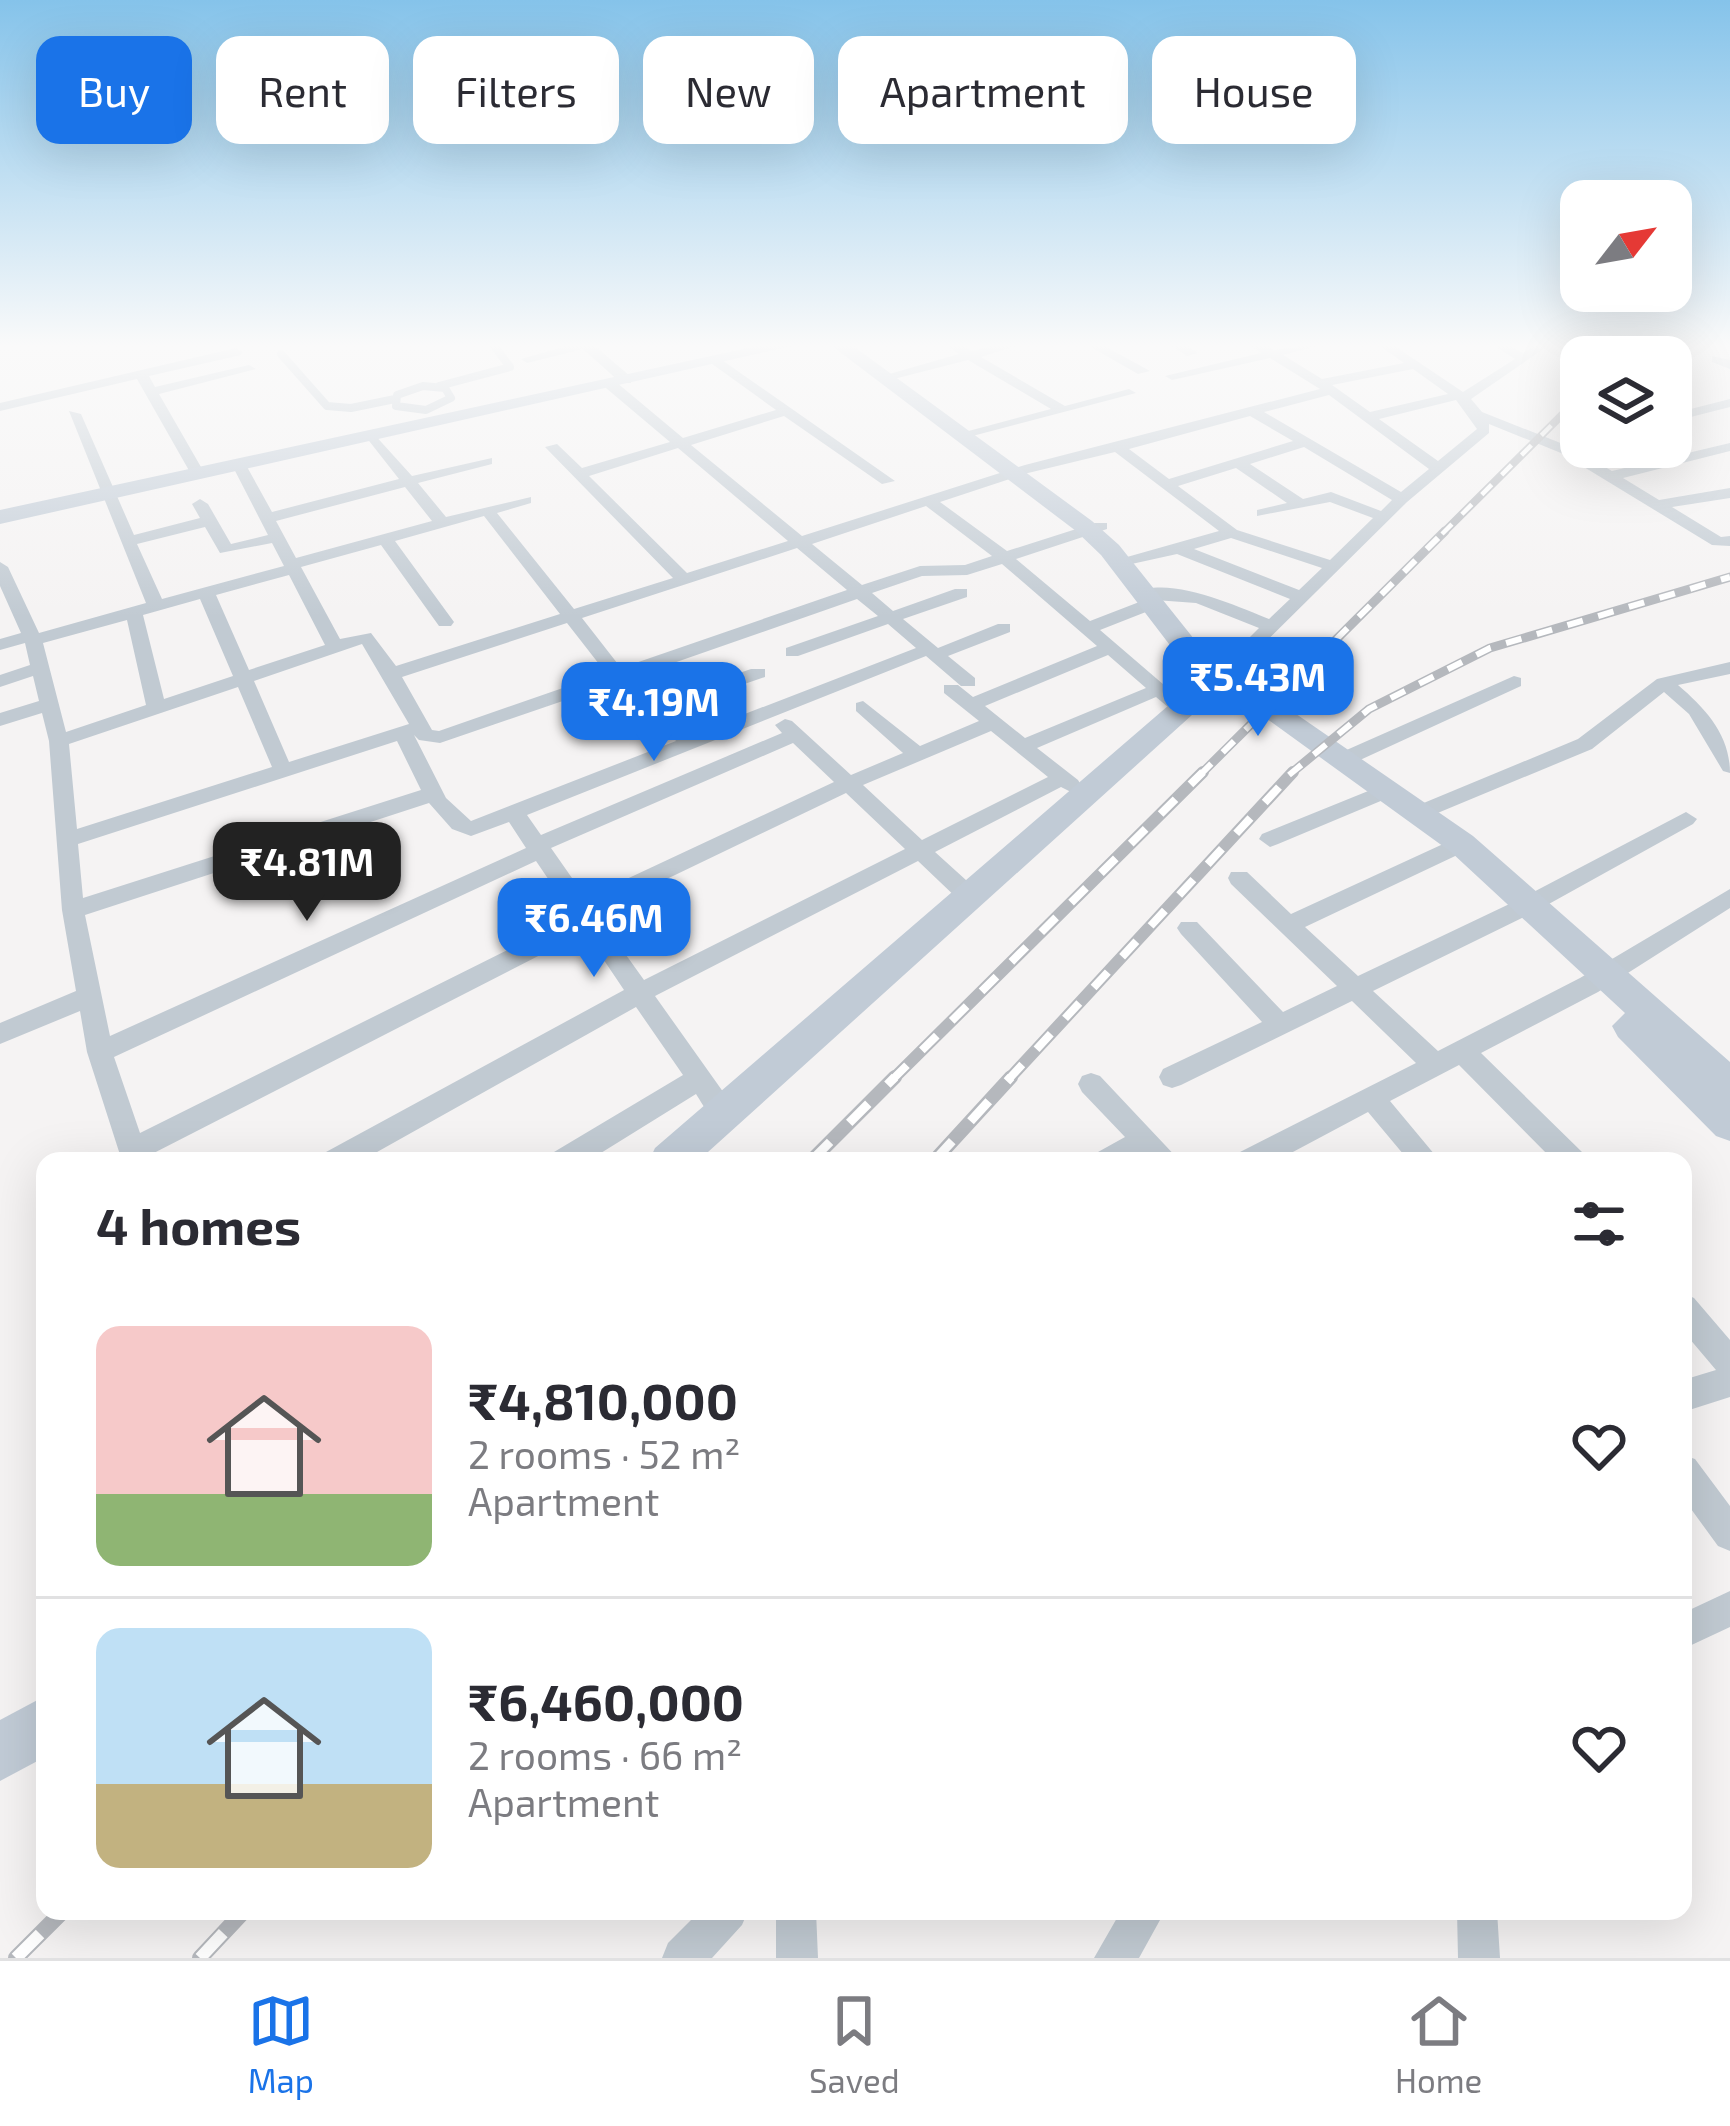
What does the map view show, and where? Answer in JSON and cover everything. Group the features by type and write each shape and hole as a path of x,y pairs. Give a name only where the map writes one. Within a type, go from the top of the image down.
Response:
{"street":[{"path":"82,434 156,606"},
{"path":"175,434 198,473"},
{"path":"0,517 382,434"},
{"path":"671,434 932,652 971,705 1073,787"},
{"path":"579,474 718,434"},
{"path":"821,434 887,481"},
{"path":"974,434 1026,470 1133,561 1151,597"},
{"path":"392,674 798,540 1026,470 1163,434"},
{"path":"1293,434 1402,499"},
{"path":"1391,434 1438,469"},
{"path":"679,1152 968,896 1073,787 1171,699 1271,626 1402,499 1479,434"},
{"path":"374,437 442,523"},
{"path":"1168,484 1306,442"},
{"path":"552,447 682,577"},
{"path":"1118,447 1231,533 1333,566"},
{"path":"1612,476 1730,447"},
{"path":"268,518 487,461"},
{"path":"1238,463 1300,504"},
{"path":"239,465 334,645"},
{"path":"1604,468 1718,542 1730,541"},
{"path":"1658,505 1730,493"},
{"path":"1263,513 1336,498 1384,517"},
{"path":"0,645 156,606 526,500"},
{"path":"928,501 1004,557 1171,699"},
{"path":"488,511 569,614 689,743"},
{"path":"128,541 204,512 226,550 277,537"},
{"path":"67,840 412,730 440,737 926,569 968,570 1094,528"},
{"path":"1094,528 1192,655 1343,762 1599,979 1723,1069"},
{"path":"1133,561 1231,533"},
{"path":"385,539 445,622"},
{"path":"1182,550 1301,597"},
{"path":"0,567 6,597 32,638 59,741 73,910 100,1052 133,1152"},
{"path":"206,592 246,675 283,770"},
{"path":"792,652 961,593"},
{"path":"1088,628 1151,597 1199,598 1271,626"},
{"path":"134,612 156,707"},
{"path":"59,741 334,645 371,639 392,674 435,793 464,828 515,814 770,711 1004,628"},
{"path":"971,705 1111,647"},
{"path":"0,681 40,668"},
{"path":"1421,812 1585,744 1664,683 1730,668"},
{"path":"659,707 758,673"},
{"path":"1343,762 1514,682"},
{"path":"1664,683 1722,739 1730,766"},
{"path":"1023,746 1171,699"},
{"path":"0,720 49,704"},
{"path":"863,707 917,754"},
{"path":"770,711 968,896"},
{"path":"140,1152 585,915 847,784 993,723"},
{"path":"100,1052 538,848 795,735"},
{"path":"352,1152 640,993 919,851 1073,787"},
{"path":"73,910 435,793"},
{"path":"1270,839 1379,794 1421,812 1451,849"},
{"path":"515,814 722,1111"},
{"path":"1172,1077 1520,909 1686,819"},
{"path":"1288,926 1451,849"},
{"path":"1239,878 1434,1064"},
{"path":"1267,1152 1599,979 1730,897"},
{"path":"1189,928 1279,1024"},
{"path":"1599,979 1730,1124"},
{"path":"0,1034 89,996"},
{"path":"1462,1051 1563,1152"},
{"path":"579,1152 700,1079"},
{"path":"1091,1084 1157,1152"},
{"path":"1371,1097 1418,1152"},
{"path":"1124,1152 1145,1140"},
{"path":"1692,1319 1730,1364"},
{"path":"1692,1393 1730,1381"},
{"path":"1692,1484 1730,1534"},
{"path":"1692,1626 1730,1609"},
{"path":"0,1753 36,1730"},
{"path":"683,1958 719,1920"},
{"path":"796,1920 797,1958"},
{"path":"1115,1958 1139,1920"},
{"path":"1477,1920 1479,1958"}],"railway":[{"path":"1442,534 1542,434"},
{"path":"1200,775 1445,531"},
{"path":"1289,775 1369,709 1490,648 1730,577"},
{"path":"892,1080 1203,772"},
{"path":"1008,1080 1293,772"},
{"path":"892,1080 895,1077"},
{"path":"942,1152 1011,1077"},
{"path":"820,1152 892,1080"},
{"path":"16,1958 54,1920"},
{"path":"200,1958 236,1920"}]}
